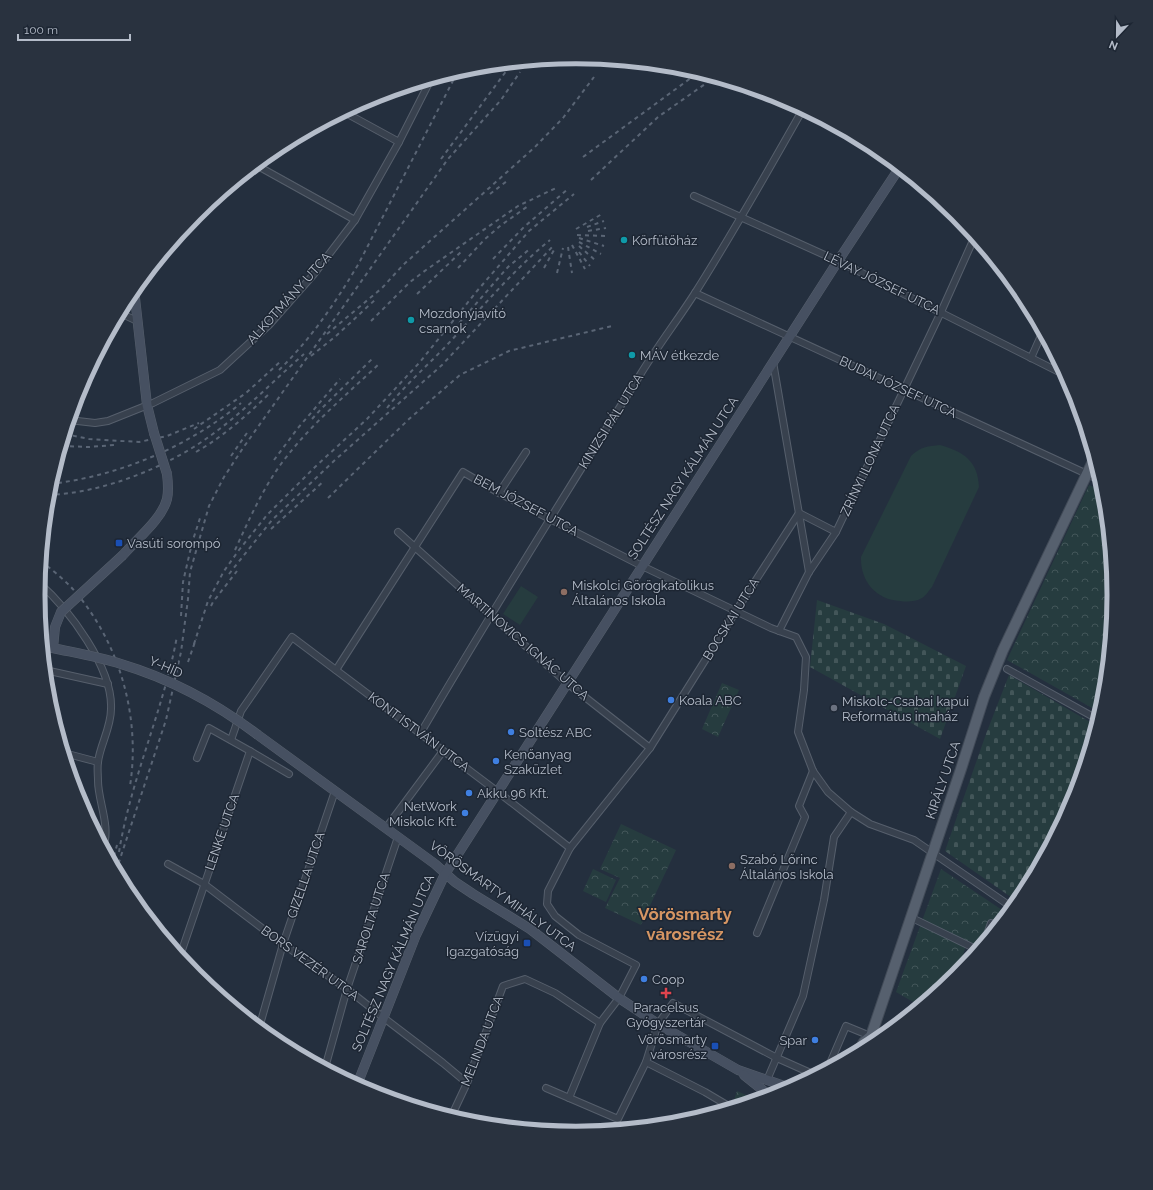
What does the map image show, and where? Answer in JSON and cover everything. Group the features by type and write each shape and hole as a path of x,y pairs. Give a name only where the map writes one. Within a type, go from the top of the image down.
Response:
{"main road":[{"name":"SOLTÉSZ NAGY KÁLMÁN UTCA","path":"359,1080 416,934 445,874 773,362 897,171"},
{"path":"53,648 55,627 61,612 124,555 157,518 165,504 168,492 167,474 147,405 135,300"},
{"name":"KIRÁLY UTCA","path":"876,1034 910,917 961,770 976,718 989,683 1003,650 1092,464"},
{"name":"Y-HÍD","path":"48,648 123,664 162,679 213,704 258,735"},
{"name":"VÖRÖSMARTY MIHÁLY UTCA","path":"258,735 386,828 473,894 530,929 619,998 658,1024 738,1070 765,1092"},
{"name":"VÖRÖSMARTY MIHÁLY UTCA","path":"738,1070 782,1085"}],"street":[{"name":"ALKOTMÁNY UTCA","path":"74,421 95,423 104,422 147,405 220,370 269,325 314,274 355,220 400,142 428,85"},
{"name":"KINIZSI PÁL UTCA","path":"420,734 536,541 640,374 695,293 801,113"},
{"path":"349,115 400,142"},
{"path":"261,168 355,220"},
{"name":"LÉVAY JÓZSEF UTCA","path":"694,196 838,261 1059,372"},
{"name":"ZRÍNYI ILONA UTCA","path":"779,631 809,572 836,532 941,312 973,241"},
{"name":"BUDAI JÓZSEF UTCA","path":"695,293 1095,478"},
{"path":"125,315 137,321"},
{"path":"1031,358 1041,336"},
{"path":"773,362 809,572"},
{"path":"499,494 526,452"},
{"name":"BEM JÓZSEF UTCA","path":"336,670 463,472 499,494 642,566 779,631 796,637 806,657 804,690 798,732 813,771 828,792 850,812 870,824 914,840 1008,905"},
{"path":"799,513 836,532"},
{"name":"BOCSKAI UTCA","path":"619,998 636,964 579,935 555,916 547,904 548,891 570,848 650,748 799,513"},
{"name":"MARTINOVICS IGNÁC UTCA","path":"398,532 567,683 650,748"},
{"path":"45,589 86,638 102,666 108,684 111,709 98,762 98,783 103,808 106,841"},
{"name":"KONT ISTVÁN UTCA","path":"231,740 241,711 292,637 570,848"},
{"path":"1007,669 1094,717"},
{"path":"51,671 108,684"},
{"path":"197,758 209,728 289,774"},
{"name":"LENKE UTCA","path":"182,950 250,751"},
{"path":"386,828 443,751"},
{"path":"70,754 98,762"},
{"path":"757,933 806,817 799,806 813,771"},
{"name":"GIZELLA UTCA","path":"261,1022 283,944 335,791"},
{"path":"767,1080 803,996 824,900 834,837 850,812"},
{"name":"SAROLTA UTCA","path":"326,1064 347,989 398,837"},
{"name":"BORS VEZÉR UTCA","path":"168,864 204,884 283,944 347,989 453,1070 467,1083"},
{"path":"910,917 973,948"},
{"path":"989,930 991,924"},
{"name":"MELINDA UTCA","path":"454,1111 467,1083 503,986 526,979 555,993 600,1023"},
{"path":"569,1098 600,1023 619,998"},
{"path":"546,1088 618,1119 646,1062 658,1024 673,1003 777,1058 810,1073"},
{"path":"831,1061 846,1026 870,1038"},
{"path":"646,1062 726,1104"}],"green space":[{"path":"940,445 963,455 973,464 976,470 979,487 932,587 923,597 917,600 905,602 891,600 877,593 871,588 863,574 861,557 911,456 924,448"},
{"path":"1089,485 1097,489 1107,560 1108,595 1107,630 1095,710 1007,660"},
{"path":"521,586 538,597 520,625 503,614"},
{"path":"817,600 884,624 966,666 940,739 810,667"},
{"path":"1009,675 1092,723 1080,766 1068,798 1037,861 1012,898 945,851 986,734"},
{"path":"722,683 739,690 718,737 702,729"},
{"path":"621,824 676,850 641,925 605,908 620,878 600,869"},
{"path":"593,869 616,880 606,902 583,891"},
{"path":"941,869 1004,911 977,944 967,942 963,955 966,956 916,1004 896,992"},
{"path":"737,1091 750,1097 736,1101 734,1100"}],"railway":[{"path":"441,159 509,68"},
{"path":"118,864 166,720 181,652 190,572 209,506 224,477 243,448 448,159 501,100 520,72"},
{"path":"327,334 382,288 403,265 535,147 563,118 594,77"},
{"path":"583,157 692,77"},
{"path":"279,370 302,346 322,320 359,263 454,78"},
{"path":"591,180 658,117 709,81"},
{"path":"490,194 507,181"},
{"path":"371,321 410,282 426,270 518,206 556,188"},
{"path":"493,259 524,227 569,188"},
{"path":"194,644 208,601 224,571 267,515 315,467 367,419 420,362 477,291 529,231 574,194"},
{"path":"458,268 485,239 528,206"},
{"path":"576,229 602,214"},
{"path":"587,227 604,221"},
{"path":"588,231 606,228"},
{"path":"577,235 606,236"},
{"path":"579,238 604,246"},
{"path":"387,408 509,278 550,240"},
{"path":"579,242 601,254"},
{"path":"229,574 272,520 335,460 442,365 554,245"},
{"path":"572,245 585,269"},
{"path":"579,246 596,261"},
{"path":"568,247 572,273"},
{"path":"454,329 508,267 531,248"},
{"path":"557,273 563,248"},
{"path":"544,268 554,250"},
{"path":"417,294 462,251"},
{"path":"579,252 590,266"},
{"path":"311,356 336,336 377,298"},
{"path":"328,498 409,419 460,375 509,351 612,326"},
{"path":"55,494 90,489 133,477 193,448 223,427 247,407 304,354"},
{"path":"312,419 373,358"},
{"path":"194,429 246,393 281,361"},
{"path":"235,550 262,495 281,464 315,424 379,364"},
{"path":"274,460 298,428 340,379"},
{"path":"196,452 234,425 269,394"},
{"path":"57,483 102,474 152,457 198,433 241,403"},
{"path":"70,435 89,439 139,442 167,436 199,423"},
{"path":"231,456 249,430"},
{"path":"66,446 89,447 114,445"},
{"path":"271,529 324,481"},
{"path":"181,616 183,582 192,543 201,515"},
{"path":"46,565 71,587 88,608 114,655 123,680 129,706 133,760 130,786"},
{"path":"211,606 237,571"},
{"path":"119,852 131,797 164,690 177,636"},
{"path":"188,662 196,639"},
{"path":"114,857 117,845"}],"place":[{"name":"Körfűtőház","path":"624,240"},
{"name":"Mozdonyjavító csarnok","path":"411,320"},
{"name":"MÁV étkezde","path":"632,355"},
{"name":"Vasúti sorompó","path":"119,543"},
{"name":"Miskolci Görögkatolikus Általános Iskola","path":"564,592"},
{"name":"Koala ABC","path":"671,700"},
{"name":"Miskolc-Csabai kapui Református imaház","path":"834,708"},
{"name":"Soltész ABC","path":"511,732"},
{"name":"Kenőanyag Szaküzlet","path":"496,761"},
{"name":"Akku 96 Kft.","path":"469,793"},
{"name":"NetWork Miskolc Kft.","path":"465,813"},
{"name":"Szabó Lőrinc Általános Iskola","path":"732,866"},
{"name":"Vízügyi Igazgatóság","path":"527,943"},
{"name":"Coop","path":"644,979"},
{"name":"Paracelsus Gyógyszertár","path":"666,993"},
{"name":"Spar","path":"815,1040"},
{"name":"Vörösmarty városrész","path":"715,1046"}],"district":[{"name":"Vörösmarty városrész","path":"685,924"}]}
